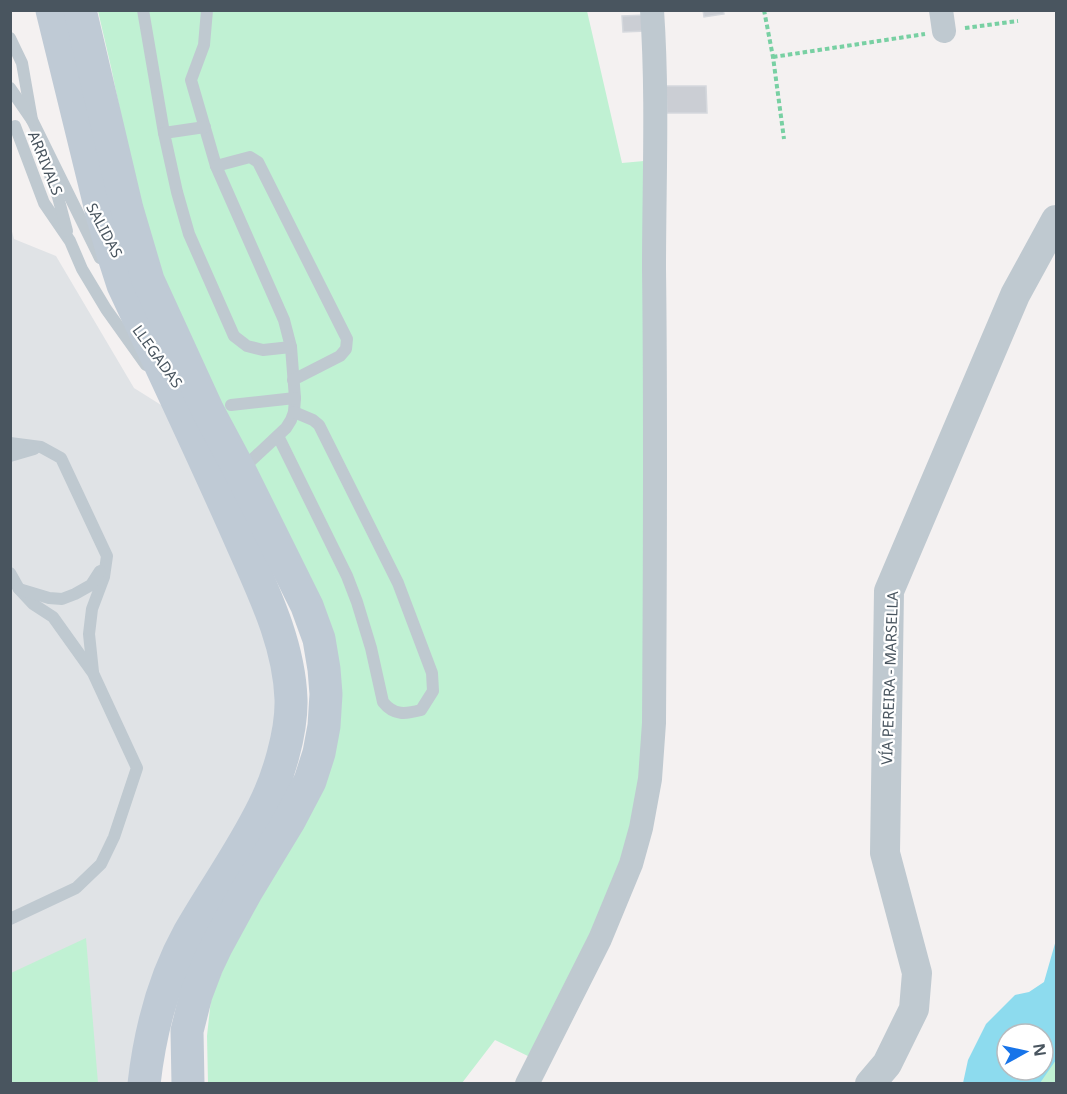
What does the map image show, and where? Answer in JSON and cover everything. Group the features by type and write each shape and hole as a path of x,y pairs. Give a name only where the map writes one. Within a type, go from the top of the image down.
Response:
{"main road":[{"path":"52,10 105,224 123,285 216,483 274,618 289,675 291,701 289,728 282,760 264,807 189,933 170,973 156,1015 144,1083"},
{"path":"80,10 127,209 148,280 208,411 307,606 319,639 324,669 326,693 324,726 319,753 310,781 217,945 196,995 187,1031 188,1083"}],"street":[{"path":"527,1083 600,939 631,864 641,828 650,779 654,723 656,379 655,80 652,10"},
{"name":"VÍA PEREIRA - MARSELLA","path":"870,1083 887,1064 914,1009 917,973 885,853 890,591 1015,295 1056,220"}],"lane":[{"path":"143,10 164,133 189,234 234,336 247,346 263,350 291,347"},
{"path":"207,10 204,45 191,80 216,166 284,320 291,347 295,398 294,412 286,428 240,471"},
{"path":"10,38 22,63 31,120"},
{"path":"10,88 31,120"},
{"name":"SALIDAS","path":"31,120 102,261 123,285"},
{"name":"ARRIVALS","path":"31,120 58,197 70,241"},
{"name":"ARRIVALS","path":"15,126 44,202 70,241"},
{"path":"164,133 205,127"},
{"path":"216,166 250,157 258,162 347,339 346,349 340,357 293,380"},
{"name":"LLEGADAS","path":"70,241 82,269 106,309 185,420"},
{"path":"231,405 295,398"},
{"path":"278,436 347,576 371,648 383,702 389,710 396,713 421,710 433,691 432,674 398,584 319,425 314,420 294,412"},
{"path":"10,443 41,447 61,458 107,556 104,577 92,609 89,634 93,673"},
{"path":"10,456 41,447"},
{"path":"19,589 49,598 62,598 75,594 91,585 107,556"},
{"path":"10,573 19,589 33,604 53,617 93,673 137,768 114,837 101,864 76,888 10,919"}],"path":[{"path":"764,10 784,139"},
{"path":"773,57 943,21 1018,21"}],"shaded area":[{"path":"10,224 14,239 56,256 134,388 185,420 291,701 144,1083 11,1083"}],"green space":[{"path":"98,11 587,11 622,163 655,160 641,828 538,1061 495,1040 462,1083 208,1083 207,1036 211,999 335,691 148,245"},
{"path":"86,938 98,1083 11,1083 11,973"},
{"path":"1056,1042 1056,1083 1013,1084 1055,1082"}],"water":[{"path":"1056,940 1055,1061 1055,1022 995,1022 995,1082 1040,1083 963,1083 968,1060 986,1024 1015,995 1029,992 1044,982"}],"building":[{"path":"703,10 723,10 724,14 704,17"},
{"path":"646,15 646,31 623,32 622,16"},
{"path":"666,86 706,86 707,113 667,113"}]}
